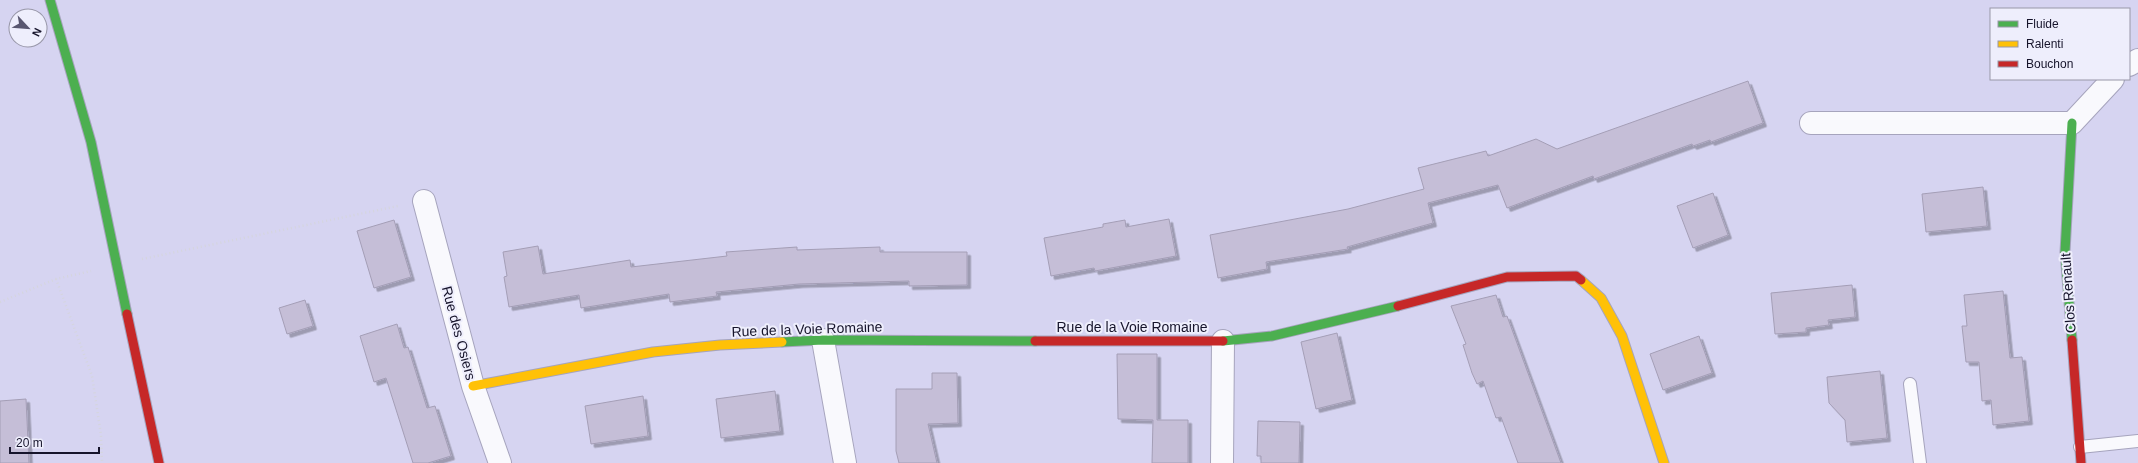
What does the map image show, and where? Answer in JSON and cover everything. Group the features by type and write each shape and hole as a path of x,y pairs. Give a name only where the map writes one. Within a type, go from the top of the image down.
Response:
{"street":[{"path":"50,0 91,142 158,463"},
{"path":"1811,123 2072,123 2113,80"},
{"name":"Clos Renault","path":"2072,123 2065,252 2081,463"},
{"name":"Rue des Osiers","path":"424,200 473,386 500,463"},
{"name":"Rue de la Voie Romaine","path":"473,386 653,352 720,345 823,340 1223,341 1272,336 1422,300 1507,277 1576,276 1601,298 1622,336 1664,463"},
{"path":"823,340 845,463"},
{"path":"1222,463 1223,341"}],"lane":[{"path":"1910,384 1920,463"},
{"path":"2080,446 2138,441"}],"path":[{"path":"0,302 56,279 117,264 424,200"},
{"path":"56,279 92,376 101,435 102,463"}],"building":[{"path":"1748,81 1763,123 1711,142 1710,140 1693,146 1692,144 1594,179 1593,176 1507,208 1498,185 1428,203 1433,223 1347,247 1348,249 1266,262 1267,269 1218,278 1210,235 1348,209 1424,189 1418,168 1486,151 1488,156 1536,139 1557,149"},
{"path":"1983,187 1987,226 1926,232 1922,194"},
{"path":"1713,193 1728,235 1693,248 1677,206"},
{"path":"1169,219 1176,256 1095,271 1094,268 1051,276 1044,238 1103,227 1103,224 1125,220 1126,227"},
{"path":"394,220 411,277 374,288 357,231"},
{"path":"538,246 543,274 630,260 631,267 727,256 726,252 797,247 797,250 880,247 880,252 967,252 967,285 909,286 909,281 799,284 716,292 717,296 670,302 669,294 581,308 579,295 509,307 504,277 507,276 503,252"},
{"path":"1852,285 1855,317 1828,320 1829,325 1806,328 1806,332 1775,334 1771,293"},
{"path":"2003,291 2010,358 2022,357 2029,421 1993,425 1991,400 1982,401 1979,362 1966,362 1962,326 1967,326 1964,295"},
{"path":"1496,295 1503,317 1507,316 1561,463 1518,463 1501,417 1496,418 1483,381 1477,384 1472,373 1463,345 1466,344 1451,306"},
{"path":"305,300 313,326 287,334 279,308"},
{"path":"397,324 404,348 408,347 427,408 435,406 451,456 428,463 413,463 386,378 374,382 360,336"},
{"path":"1337,333 1352,400 1316,409 1301,342"},
{"path":"1699,336 1712,373 1663,390 1650,354"},
{"path":"1117,354 1157,354 1157,420 1188,420 1188,463 1152,463 1153,420 1118,419"},
{"path":"1880,371 1887,438 1847,442 1845,420 1829,403 1827,377"},
{"path":"932,373 957,373 958,423 928,424 937,463 899,463 896,451 896,389 932,389"},
{"path":"775,391 780,431 721,438 716,399"},
{"path":"643,396 648,436 591,444 585,406"},
{"path":"26,399 29,463 0,463 0,401"},
{"path":"1258,421 1300,422 1299,463 1261,463 1261,456 1257,456"}],"traffic: fast":[{"path":"50,0 91,142 127,314"},
{"path":"2072,123 2065,252 2072,340"},
{"path":"1223,341 1272,336 1398,306"},
{"path":"782,342 823,340 1035,341"}],"traffic: slow":[{"path":"1581,280 1601,298 1622,336 1664,463"},
{"path":"473,386 653,352 720,345 782,342"}],"traffic: jam":[{"path":"1398,306 1507,277 1576,276 1581,280"},
{"path":"127,314 159,463"},
{"path":"2072,340 2081,463"},
{"path":"1035,341 1223,341"}]}
